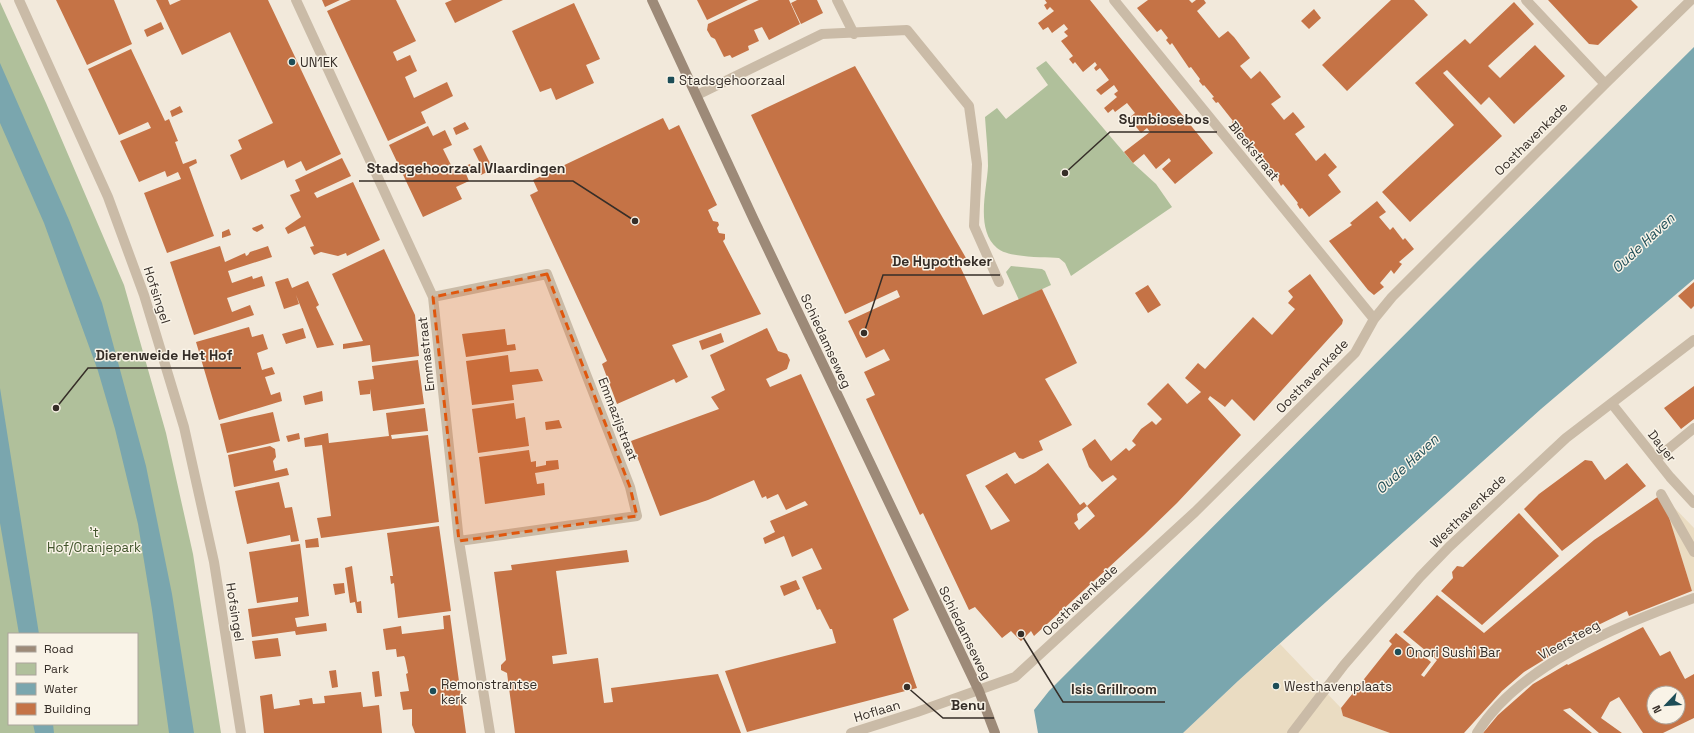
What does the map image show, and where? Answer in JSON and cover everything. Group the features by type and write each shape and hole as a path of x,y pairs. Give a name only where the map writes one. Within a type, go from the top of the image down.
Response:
{"street":[{"name":"Hofsingel","path":"19,0 108,197 144,295 182,420 214,562 241,733"},
{"name":"Emmastraat","path":"296,0 433,297 459,541 490,733"},
{"name":"Schiedamseweg","path":"652,0 754,220 979,691 995,733"},
{"path":"837,0 854,34"},
{"name":"Bleekstraat","path":"1114,0 1374,319"},
{"path":"1526,0 1605,84"},
{"name":"Oosthavenkade","path":"979,691 1015,677 1195,512 1355,354 1374,319 1392,297 1691,0"},
{"path":"697,95 822,34 854,34 907,30 969,106 977,164 974,226 999,282"},
{"name":"Emmazijstraat","path":"433,297 547,274 630,487 637,516 459,541"},
{"name":"Westhavenkade","path":"1292,733 1344,665 1444,552 1531,469 1566,438 1694,340"},
{"name":"Dayer","path":"1612,404 1694,503"},
{"path":"1656,459 1694,428"},
{"path":"1661,494 1694,552"},
{"name":"Vleersteeg","path":"1477,733 1483,722 1530,678 1594,640 1642,617 1694,598"},
{"name":"Hoflaan","path":"852,733 979,691"}],"highlighted area":[{"path":"547,274 630,487 637,516 459,541 433,297"}],"green space":[{"name":"'t Hof/Oranjepark","path":"0,2 46,103 124,285 166,433 193,554 221,733 0,733"},
{"path":"1046,61 1133,163 1156,184 1172,207 1071,276 1065,263 1059,258 1009,254 997,248 990,240 986,231 984,220 988,166 985,117 997,108 1006,119 1048,85 1036,68"},
{"path":"1011,266 1042,269 1045,271 1051,285 1019,300 1006,272"}],"shaded area":[{"path":"1661,494 1694,528 1694,591 1692,591"},
{"name":"Westhavenplaats","path":"1280,644 1341,708 1343,716 1390,733 1183,733"}],"water":[{"name":"Oude Haven","path":"1694,47 1694,279 1541,409 1238,681 1183,733 1038,733 1034,710 1049,691"},
{"path":"0,63 69,220 102,303 146,466 172,594 194,733 169,733 152,610 138,524 115,429 98,371 44,223 0,123"},
{"path":"0,388 39,633 19,633 0,523"},
{"path":"33,725 53,725 54,733 35,733"}],"building":[{"path":"56,0 114,0 132,44 87,65"},
{"path":"156,0 168,0 170,5 181,0 268,0 341,154 306,171 301,161 287,168 284,160 241,180 230,155 242,149 238,140 273,123 230,32 182,55"},
{"path":"322,0 340,0 325,7"},
{"path":"351,0 396,0 416,41 393,52 397,61 410,55 417,71 405,77 414,98 447,82 453,96 421,112 426,123 388,141 327,11"},
{"path":"452,0 503,0 455,23 445,3"},
{"path":"697,0 748,0 707,20"},
{"path":"759,0 789,0 800,24 769,40 762,27 754,30 759,41 748,46 749,50 732,58 730,55 724,57 715,39 711,37 707,30 708,24"},
{"path":"797,0 817,0 823,13 801,24 791,3"},
{"path":"1045,0 1090,0 1213,153 1175,184 1162,169 1171,161 1169,158 1156,169 1144,154 1133,163 1124,152 1150,132 1147,128 1141,133 1129,118 1135,113 1127,103 1115,112 1113,109 1108,113 1104,108 1117,97 1114,94 1118,91 1114,85 1101,95 1096,90 1109,80 1100,68 1096,71 1094,68 1097,65 1095,62 1083,72 1075,62 1073,64 1069,59 1073,56 1061,41 1068,36 1064,32 1068,29 1064,24 1052,33 1048,27 1043,30 1038,23 1054,11 1050,7 1047,10 1044,5 1047,3"},
{"path":"1148,0 1189,0 1192,3 1196,0 1204,0 1206,3 1197,11 1219,38 1228,31 1234,37 1250,58 1240,66 1251,79 1260,71 1266,78 1281,97 1271,104 1284,120 1293,112 1299,119 1305,127 1295,134 1316,161 1325,153 1337,167 1328,175 1341,192 1309,217 1302,208 1300,209 1297,204 1298,203 1283,184 1281,186 1278,180 1279,179 1271,168 1268,168 1264,163 1266,162 1251,143 1249,144 1245,139 1247,138 1237,126 1235,127 1232,122 1233,121 1218,102 1216,103 1212,98 1214,97 1199,81 1200,79 1191,67 1189,68 1172,43 1170,45 1166,40 1168,38 1161,29 1157,32 1137,8"},
{"path":"1391,0 1414,0 1428,15 1347,91 1322,65"},
{"path":"1548,0 1631,0 1638,7 1598,45 1589,44"},
{"path":"1514,2 1534,24 1488,66 1500,78 1535,45 1565,76 1514,124 1489,97 1481,105 1447,70 1443,73 1502,136 1410,222 1382,192 1454,125 1415,83 1465,39 1470,44"},
{"path":"574,3 600,59 586,65 594,83 556,100 551,88 540,92 512,31"},
{"path":"1314,9 1321,18 1309,29 1301,21"},
{"path":"161,22 164,29 147,37 144,30"},
{"path":"131,49 165,121 169,119 178,141 175,142 183,164 196,159 197,163 189,167 214,236 167,253 144,193 181,179 178,172 167,177 165,171 139,182 120,141 151,128 148,122 119,135 88,69"},
{"path":"855,66 966,258 958,262 983,315 1042,289 1077,363 1045,379 1072,425 1039,441 1043,450 1023,459 1019,458 1015,452 966,475 991,530 1010,521 985,486 1007,473 1015,484 1048,463 1080,505 1084,502 1087,506 1117,479 1113,475 1102,482 1089,467 1082,449 1095,439 1111,461 1126,448 1129,451 1136,445 1132,441 1141,429 1152,421 1156,425 1162,419 1147,404 1168,383 1187,404 1201,392 1185,378 1198,363 1205,369 1253,317 1272,335 1295,309 1288,303 1293,297 1288,291 1310,274 1343,320 1342,324 1254,421 1232,399 1225,407 1210,396 1208,399 1241,435 1177,503 1034,636 1031,631 1021,641 1011,631 1002,638 975,607 969,610 923,513 920,515 866,399 875,395 864,372 890,360 884,349 866,358 848,321 900,297 897,290 845,314 751,115","holes":["1087,506 1095,516 1079,530 1074,523 1078,520 1077,514"]},
{"path":"180,106 183,112 172,117 170,111"},
{"path":"663,118 669,130 679,125 717,205 708,210 713,221 718,222 719,225 717,228 719,233 725,234 725,239 723,241 761,314 672,345 688,377 676,383 674,379 617,404 602,364 607,361 530,195 538,191 533,180"},
{"path":"465,122 469,129 456,135 453,128"},
{"path":"428,126 433,136 445,130 452,145 443,149 454,171 470,164 473,171 466,174 469,181 456,187 462,199 423,217 389,145"},
{"path":"481,145 493,169 481,175 478,169 482,167 473,149"},
{"path":"342,158 351,176 314,193 317,198 353,182 380,240 347,256 346,253 338,256 321,252 314,255 310,247 314,246 305,226 288,234 285,228 301,217 290,195 300,191 295,180"},
{"path":"1377,201 1386,212 1379,217 1390,230 1393,227 1403,240 1405,238 1414,249 1399,262 1402,264 1394,274 1391,270 1380,283 1384,287 1374,295 1368,290 1329,241 1352,225 1350,223"},
{"path":"262,224 264,228 257,232 253,230 252,228"},
{"path":"229,229 231,235 222,238 222,232"},
{"path":"220,246 225,262 245,253 246,256 250,252 268,246 272,257 228,271 232,283 252,276 253,279 262,276 265,286 227,298 232,312 250,305 254,315 194,335 170,262"},
{"path":"384,249 415,315 419,356 372,362 370,345 343,349 343,344 363,341 332,274"},
{"path":"288,278 292,288 308,281 319,305 316,307 334,345 317,348 296,295 299,304 284,309 275,282"},
{"path":"1694,282 1694,306 1691,309 1678,296"},
{"path":"1148,285 1161,305 1148,313 1135,293"},
{"path":"249,327 252,337 263,334 268,349 257,353 262,370 272,367 275,374 265,377 271,395 280,392 282,401 219,420 196,342"},
{"path":"303,328 306,338 286,344 282,334"},
{"path":"767,328 778,351 787,354 790,360 787,369 766,379 770,387 801,374 909,610 893,619 917,688 747,732 725,671 836,643 832,629 830,629 820,609 817,610 802,577 822,569 812,548 792,557 784,536 765,544 763,538 775,532 770,521 808,505 805,501 786,510 778,494 767,499 766,496 762,498 754,480 708,500 660,516 631,441 719,409 711,397 725,390 710,355"},
{"path":"505,329 507,345 515,344 516,350 466,357 462,334"},
{"path":"721,333 724,342 702,350 699,341"},
{"path":"508,355 510,372 538,369 543,381 512,385 514,400 472,405 466,361"},
{"path":"418,360 424,404 373,411 370,389 370,394 360,395 358,381 374,379 372,366"},
{"path":"1694,386 1694,419 1681,429 1664,408"},
{"path":"322,391 323,401 305,405 303,396"},
{"path":"514,403 516,419 525,417 529,446 478,453 472,409"},
{"path":"425,408 428,431 391,435 392,439 428,435 439,522 321,538 317,518 331,516 322,445 305,447 304,438 328,433 329,443 389,436 386,413"},
{"path":"273,412 280,441 227,453 220,424"},
{"path":"559,420 562,428 546,430 545,422"},
{"path":"299,433 300,439 288,442 286,436"},
{"path":"270,446 275,449 276,457 273,461 275,471 287,468 289,475 234,487 228,455"},
{"path":"529,450 531,462 536,461 536,467 546,465 546,461 558,460 559,469 535,473 537,484 544,483 545,495 485,504 479,457"},
{"path":"1585,460 1592,461 1605,480 1627,463 1646,486 1562,551 1524,509 1539,494"},
{"path":"279,482 285,508 292,507 299,541 291,542 290,535 247,544 235,491"},
{"path":"1659,496 1663,498 1692,591 1629,616 1627,611 1557,645 1560,650 1524,672 1502,691 1464,733 1390,733 1343,716 1341,708 1392,644 1389,641 1396,633 1431,662 1421,675 1424,677 1437,660 1403,632 1437,595 1484,633 1594,540"},
{"path":"1519,513 1559,556 1482,625 1441,591 1453,578 1452,572 1457,566 1463,567"},
{"path":"439,526 451,611 398,618 394,583 391,584 390,576 393,576 387,533"},
{"path":"318,538 319,547 306,548 305,540"},
{"path":"300,544 309,616 295,618 297,627 326,623 327,631 296,635 295,631 252,637 248,609 298,602 298,597 257,603 249,552"},
{"path":"627,550 629,562 556,571 567,654 552,656 553,664 598,658 604,703 613,702 611,688 718,674 741,733 515,733 507,673 501,670 501,665 506,660 494,572 512,570 511,565"},
{"path":"352,566 357,602 361,601 362,613 357,613 355,602 350,603 345,568"},
{"path":"796,580 800,589 784,596 780,586"},
{"path":"344,583 345,593 335,595 333,584"},
{"name":"Remonstrantse kerk","path":"450,615 466,733 415,733 412,725 412,709 403,710 400,692 409,691 405,658 404,656 397,657 396,649 386,650 383,629 401,626 402,634 444,629 443,616"},
{"path":"1643,627 1660,656 1670,651 1685,679 1694,674 1694,718 1686,722 1686,685 1646,685 1646,725 1680,725 1663,733 1643,733 1619,697 1610,702 1601,718 1622,733 1599,733 1570,708 1563,710 1592,733 1483,733 1498,715 1533,684 1567,664 1568,665"},
{"path":"278,638 281,656 255,659 252,641"},
{"path":"336,670 338,687 332,688 329,671"},
{"path":"379,671 382,696 375,697 372,672"},
{"path":"361,692 363,707 379,705 382,733 264,733 260,696 272,694 274,709 300,705 299,700 312,698 313,704 325,703 324,696"}],"place":[{"name":"UN1EK","path":"292,62"},
{"name":"Stadsgehoorzaal","path":"671,80"},
{"name":"Symbiosebos","path":"1065,173"},
{"name":"Stadsgehoorzaal Vlaardingen","path":"635,221"},
{"name":"De Hypotheker","path":"864,333"},
{"name":"Dierenweide Het Hof","path":"56,408"},
{"name":"Isis Grillroom","path":"1021,634"},
{"name":"Onori Sushi Bar","path":"1398,652"},
{"name":"Westhavenplaats","path":"1276,686"},
{"name":"Benu","path":"907,687"},
{"name":"Remonstrantse kerk","path":"433,691"}]}
